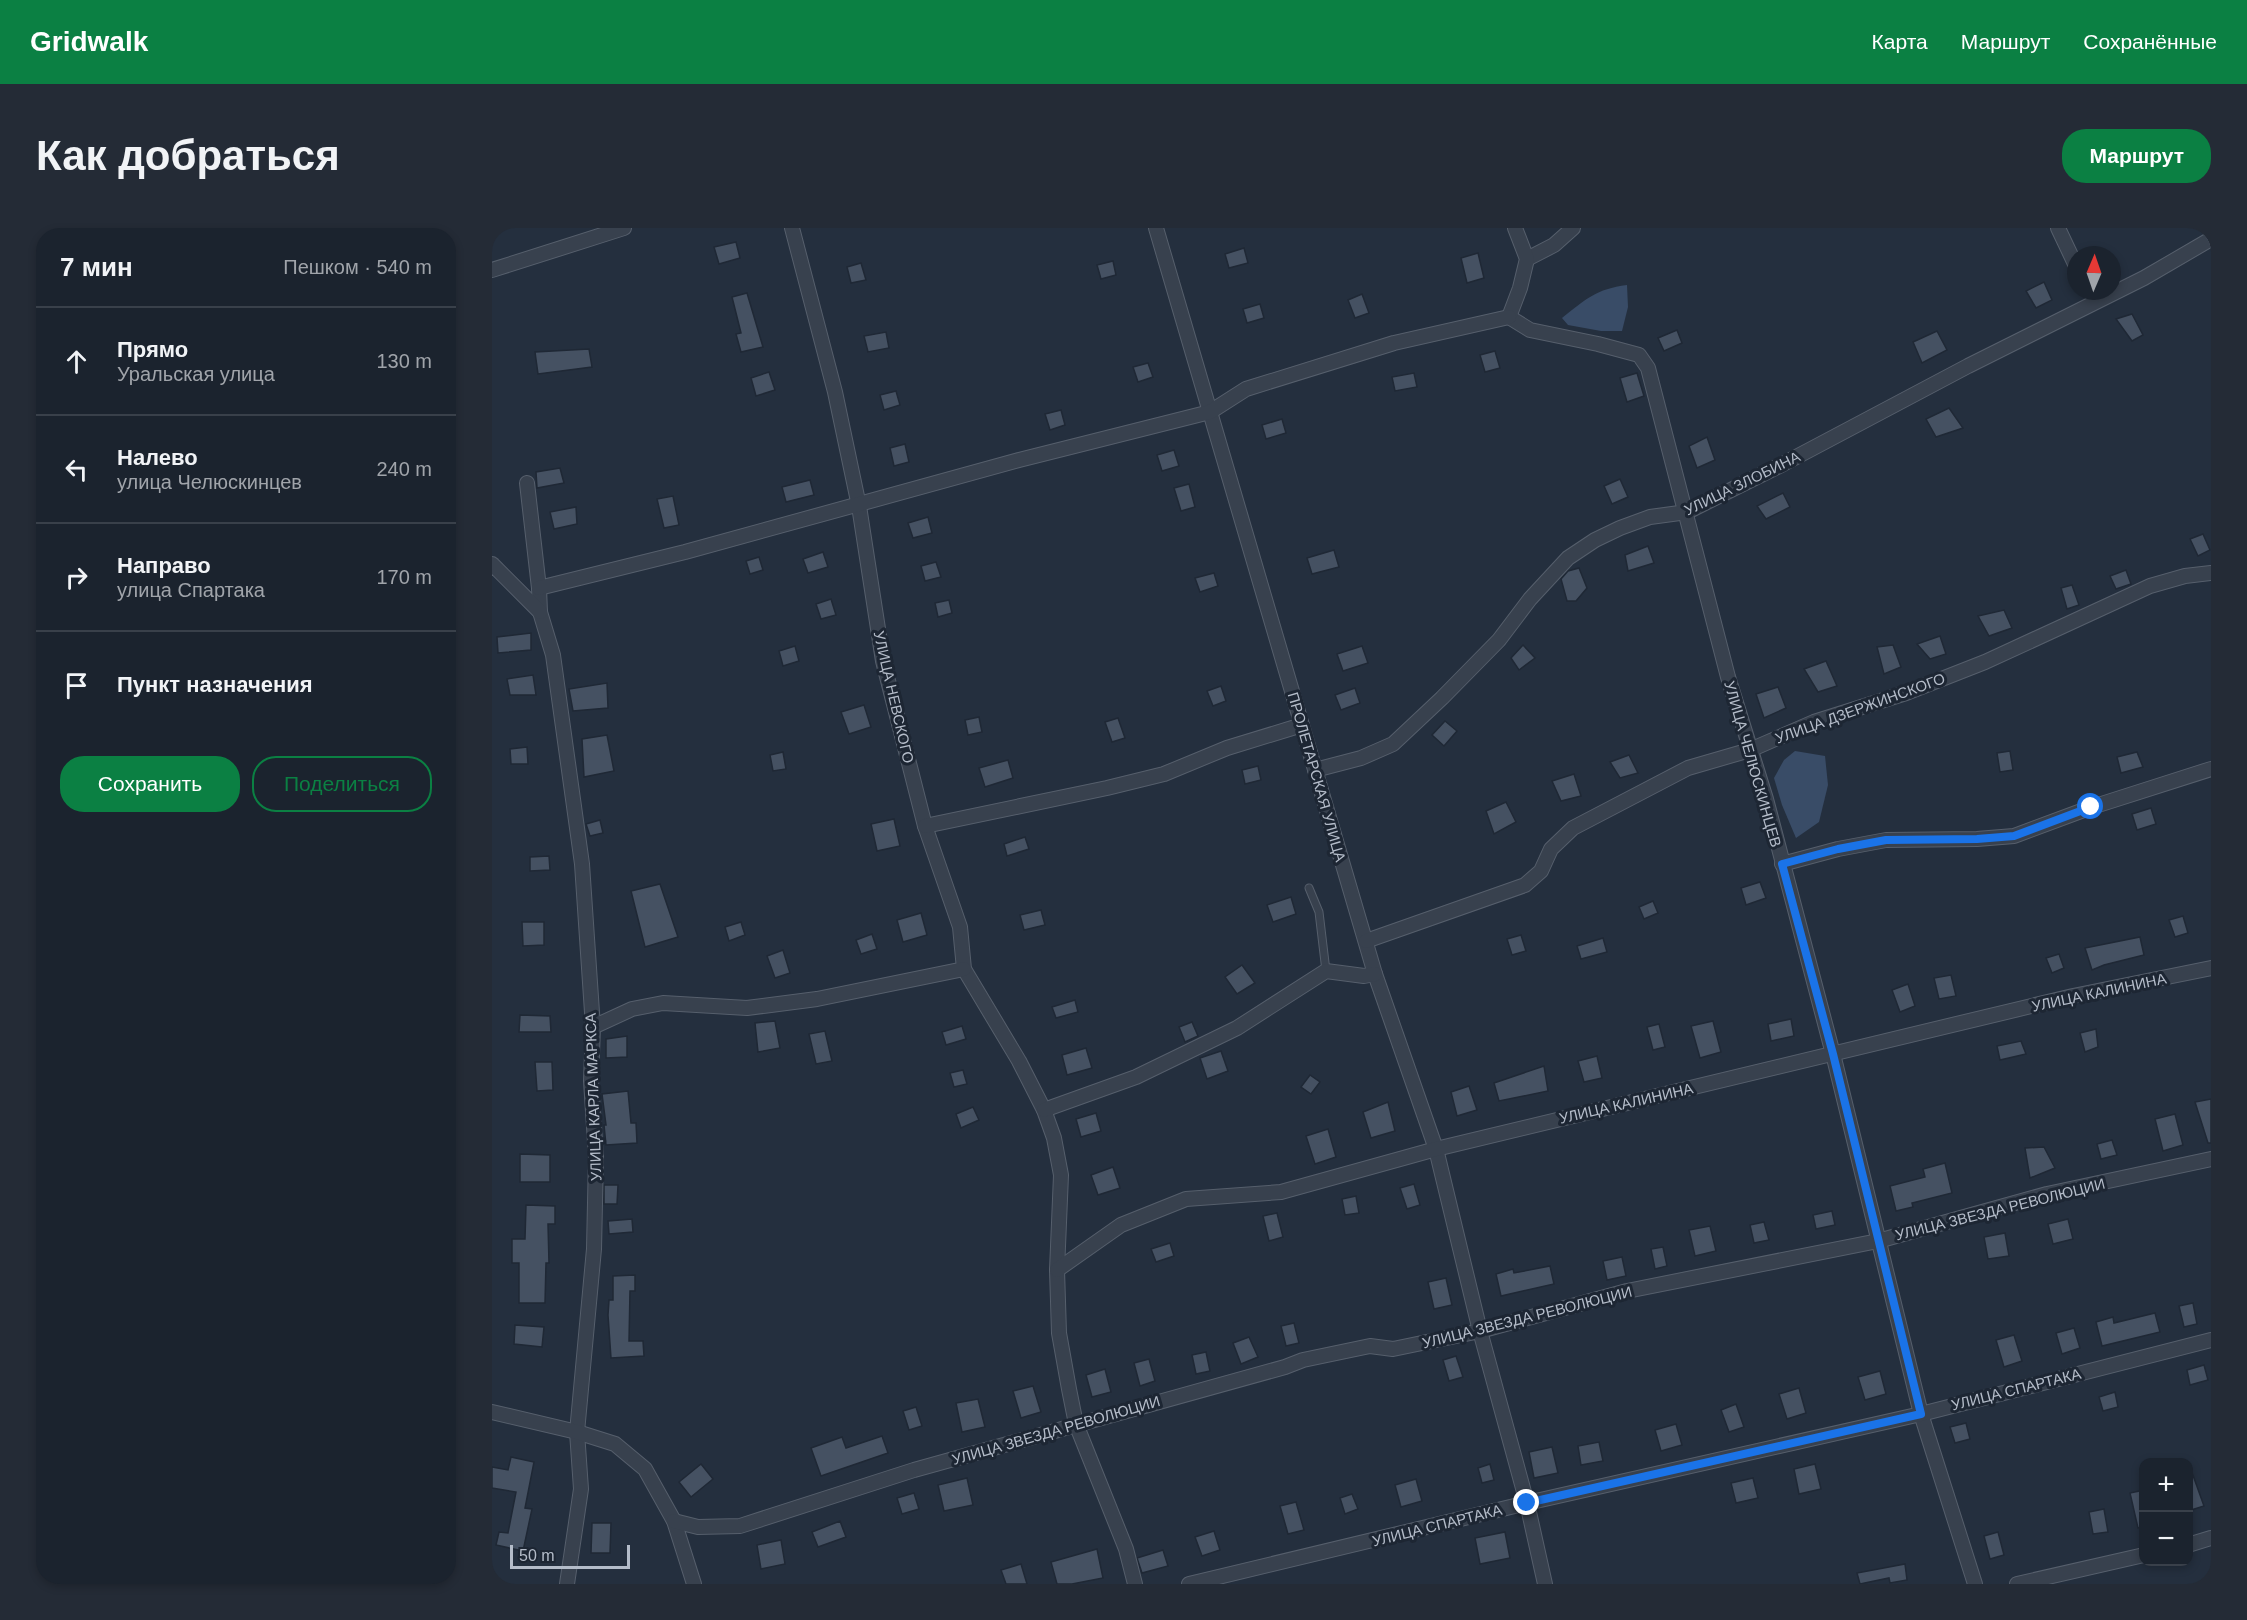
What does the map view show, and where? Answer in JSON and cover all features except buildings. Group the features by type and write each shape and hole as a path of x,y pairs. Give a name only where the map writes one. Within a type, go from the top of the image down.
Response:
{"street":[{"path":"492,270 624,228"},
{"name":"УЛИЦА НЕВСКОГО","path":"792,228 835,392 859,506 883,661 925,826 960,927 964,969 1019,1060 1044,1110 1054,1138 1061,1175 1057,1270 1059,1333 1076,1424 1126,1549 1136,1584"},
{"name":"ПРОЛЕТАРСКАЯ УЛИЦА","path":"1156,228 1376,974 1436,1149 1480,1331 1527,1503 1545,1584"},
{"path":"540,588 859,506 1019,460 1210,412 1246,388 1394,343 1509,317 1520,288 1527,259 1515,228"},
{"path":"1527,259 1554,245 1573,228"},
{"path":"2058,228 2067,247"},
{"name":"УЛИЦА ЗЛОБИНА","path":"1315,770 1361,758 1393,744 1499,640 1530,598 1568,558 1595,540 1650,517 1687,512 1968,366 2093,305 2211,239"},
{"path":"2091,300 2093,305"},
{"name":"УЛИЦА ЧЕЛЮСКИНЦЕВ","path":"1509,317 1530,330 1639,355 1648,368 1728,677 1766,799 1833,1054 1921,1414 1975,1584"},
{"name":"УЛИЦА КАРЛА МАРКСА","path":"527,483 540,588 540,612 553,655 582,864 593,1027 591,1081 597,1157 594,1250 577,1432 581,1489 567,1584"},
{"name":"УЛИЦА КАРЛА МАРКСА","path":"492,564 540,612"},
{"name":"УЛИЦА ДЗЕРЖИНСКОГО","path":"1366,941 1525,885 1541,871 1551,849 1573,828 1688,768 1750,750 1814,722 1906,693 1985,662 2150,586 2185,576 2211,573"},
{"path":"925,826 1164,774 1227,748 1302,725"},
{"path":"1782,864 1838,849 1886,840 1977,839 2014,836 2091,807 2211,770"},
{"name":"УЛИЦА КАЛИНИНА","path":"1057,1270 1121,1225 1186,1199 1281,1192 1436,1149 2073,996 2211,968"},
{"path":"593,1027 632,1010 663,1003 747,1008 817,999 964,969"},
{"path":"1044,1110 1136,1077 1237,1028 1326,970 1364,976 1376,974"},
{"name":"УЛИЦА ЗВЕЗДА РЕВОЛЮЦИИ","path":"674,1521 698,1527 740,1526 914,1470 1285,1367 1303,1360 1370,1346 1393,1349 1480,1331 1628,1292 1878,1241 2047,1194 2211,1159"},
{"name":"УЛИЦА СПАРТАКА","path":"1189,1584 1527,1503 1921,1414 2211,1340"},
{"path":"492,1412 577,1432 615,1444 645,1469 674,1521 694,1584"},
{"path":"2193,1543 2211,1538"},
{"path":"2017,1584 2139,1556"}],"lane":[{"path":"1309,888 1320,912 1326,970"}],"water":[{"path":"1627,285 1628,307 1622,331 1601,331 1568,325 1562,318 1599,292"},
{"path":"1795,751 1825,756 1828,785 1819,822 1796,838 1774,778 1784,760"}],"route":[{"path":"1527,1503 1921,1414 1833,1054 1782,864 1838,849 1886,840 1977,839 2014,836 2091,807"}]}
